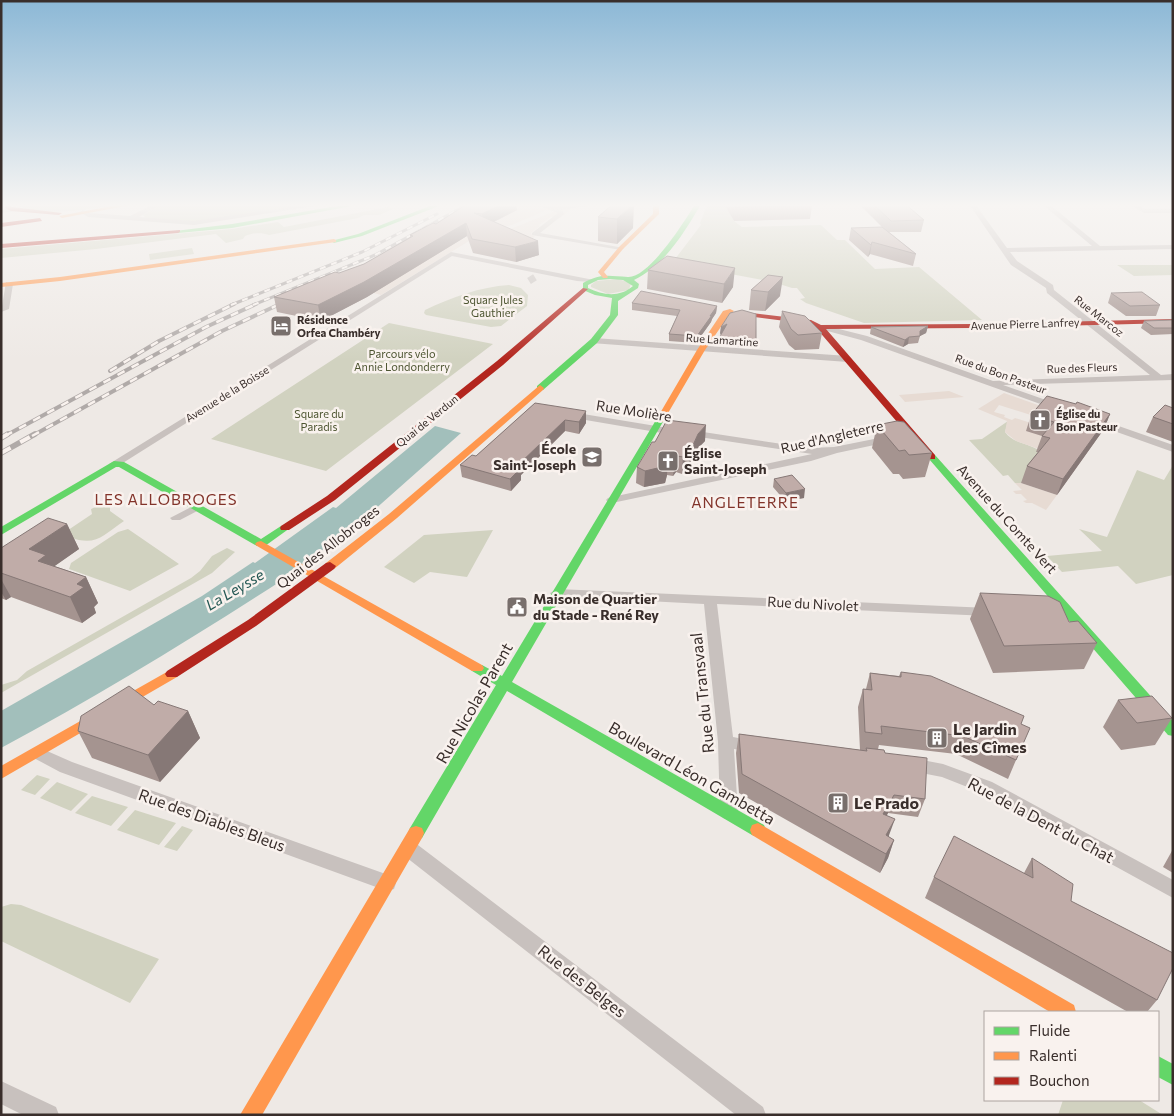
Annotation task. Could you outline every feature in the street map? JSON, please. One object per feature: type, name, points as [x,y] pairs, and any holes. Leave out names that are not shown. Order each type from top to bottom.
[{"type":"main road","points":[[5,285],[60,280],[229,256]]},
{"type":"main road","points":[[605,277],[602,272],[615,256]]},
{"type":"main road","points":[[629,280],[637,277],[661,256]]},
{"type":"main road","points":[[584,283],[605,277],[629,280],[636,284],[630,292]]},
{"type":"main road","points":[[584,283],[602,295],[630,292],[648,294]]},
{"type":"main road","name":"Quai de Verdun","points":[[261,544],[331,498],[507,357],[584,283]]},
{"type":"main road","name":"Quai des Allobroges","points":[[1,773],[204,655],[318,576],[393,516],[594,341],[614,315],[614,300],[630,292]]},
{"type":"main road","name":"Avenue Pierre Lanfrey","points":[[713,307],[747,314],[811,322],[820,327],[844,330],[1173,321]]},
{"type":"main road","name":"Rue Nicolas Parent","points":[[250,1115],[701,350],[726,313],[730,311]]},
{"type":"main road","name":"Avenue du Comte Vert","points":[[820,327],[1048,588],[1069,615],[1173,731]]},
{"type":"main road","points":[[114,464],[121,464],[136,472],[261,544]]},
{"type":"main road","name":"Avenue de la Boisse","points":[[1,532],[114,464]]},
{"type":"main road","name":"Boulevard Léon Gambetta","points":[[261,544],[729,813],[1065,1011]]},
{"type":"main road","points":[[1159,1067],[1173,1075]]},
{"type":"street","name":"Avenue de la Boisse","points":[[114,464],[448,256]]},
{"type":"street","name":"Avenue de la Boisse","points":[[462,256],[523,268],[539,274],[584,283]]},
{"type":"street","name":"Rue Marcoz","points":[[1009,256],[1014,263],[1050,287],[1050,291],[1158,377]]},
{"type":"street","points":[[1,310],[5,309],[7,304],[5,285]]},
{"type":"street","name":"Rue du Bon Pasteur","points":[[820,327],[864,338],[1173,448]]},
{"type":"street","name":"Rue Lamartine","points":[[594,341],[848,359]]},
{"type":"street","name":"Rue des Fleurs","points":[[993,384],[1000,382],[1173,377]]},
{"type":"street","points":[[519,406],[532,409]]},
{"type":"street","name":"Rue Molière","points":[[562,414],[809,451],[834,450]]},
{"type":"street","name":"Rue d'Angleterre","points":[[612,500],[811,458],[834,450],[912,434]]},
{"type":"street","points":[[172,516],[193,505]]},
{"type":"street","name":"Rue du Nivolet","points":[[557,592],[1002,612]]},
{"type":"street","name":"Rue du Transvaal","points":[[710,599],[726,742],[729,813]]},
{"type":"street","points":[[1050,614],[1069,615]]},
{"type":"street","points":[[726,742],[764,747]]},
{"type":"street","name":"Rue des Diables Bleus","points":[[38,752],[66,767],[387,883]]},
{"type":"street","name":"Rue de la Dent du Chat","points":[[900,763],[943,771],[986,787],[1173,890]]},
{"type":"street","name":"Rue des Belges","points":[[408,848],[755,1115]]},
{"type":"street","points":[[1,1092],[48,1115]]},
{"type":"green space","points":[[1,256],[21,256],[1,258]]},
{"type":"green space","points":[[149,256],[179,256],[150,260]]},
{"type":"green space","points":[[677,256],[862,256],[875,269],[919,267],[982,320],[864,323],[806,303],[800,299],[805,298],[797,288],[672,263]]},
{"type":"green space","points":[[1117,265],[1173,265],[1173,275],[1134,276]]},
{"type":"green space","points":[[618,279],[631,283],[629,290],[608,294],[591,287],[596,281]]},
{"type":"green space","name":"Square Jules Gauthier","points":[[509,285],[521,288],[528,295],[527,306],[501,326],[491,327],[426,315],[424,313],[425,310],[466,293]]},
{"type":"green space","name":"Square du Paradis","points":[[389,323],[493,344],[326,471],[211,439]]},
{"type":"green space","points":[[1008,421],[1005,432],[1009,436],[1018,442],[1040,450],[1044,454],[1021,483],[1015,483],[1008,475],[1003,476],[969,440],[982,439]]},
{"type":"green space","points":[[1173,465],[1173,575],[1136,584],[1118,566],[1062,572],[1047,556],[1102,551],[1079,529],[1107,537],[1137,470],[1164,480]]},
{"type":"green space","points":[[105,503],[117,504],[110,507],[110,511],[124,521],[98,538],[86,541],[69,537],[19,563],[92,514],[91,509]]},
{"type":"green space","points":[[128,529],[179,564],[130,591],[69,569],[71,563],[118,532]]},
{"type":"green space","points":[[493,530],[467,577],[430,572],[414,583],[384,567],[424,535]]},
{"type":"green space","points":[[227,548],[235,552],[212,573],[1,693],[1,685],[17,680],[27,671],[191,578],[200,571],[212,556]]},
{"type":"green space","points":[[37,775],[50,779],[35,795],[21,790]]},
{"type":"green space","points":[[57,782],[88,794],[71,811],[40,798]]},
{"type":"green space","points":[[92,796],[128,807],[111,826],[75,813]]},
{"type":"green space","points":[[135,810],[176,823],[159,845],[117,830]]},
{"type":"green space","points":[[182,826],[193,830],[177,851],[164,847]]},
{"type":"green space","points":[[11,904],[21,905],[159,959],[130,1003],[1,941],[1,907]]},
{"type":"green space","points":[[1063,1101],[1141,1101],[1163,1115],[1058,1115]]},
{"type":"shaded area","points":[[433,256],[444,256],[381,295],[370,292]]},
{"type":"shaded area","points":[[949,391],[964,397],[905,402],[899,395]]},
{"type":"shaded area","points":[[1004,393],[1072,417],[1037,417],[999,405],[994,412],[1005,415],[1004,417],[1012,420],[1015,418],[1047,428],[1039,449],[1016,441],[1005,432],[1007,421],[978,409]]},
{"type":"shaded area","points":[[1015,483],[1021,483],[1057,495],[1046,510],[1023,501],[1027,500],[1021,494],[1016,494],[1013,491],[1022,490]]},
{"type":"water","name":"La Leysse","points":[[435,426],[461,433],[355,527],[284,579],[214,623],[109,687],[1,748],[1,711],[202,596],[253,562],[255,563],[333,507],[336,508]]},
{"type":"building","points":[[378,256],[409,256],[364,282],[318,305],[274,297],[335,272],[339,273],[364,264]]},
{"type":"building","points":[[667,256],[735,268],[724,284],[648,270]]},
{"type":"building","points":[[768,275],[783,277],[768,292],[751,290]]},
{"type":"building","points":[[641,291],[717,306],[697,336],[669,334],[680,310],[632,303]]},
{"type":"building","points":[[1142,292],[1160,305],[1130,306],[1111,293]]},
{"type":"building","points":[[742,310],[756,314],[756,340],[719,338],[727,324],[721,327],[730,313]]},
{"type":"building","points":[[782,311],[805,316],[822,333],[798,335],[791,329]]},
{"type":"building","points":[[1173,320],[1173,328],[1154,328],[1144,321]]},
{"type":"building","points":[[928,326],[920,331],[920,336],[909,337],[905,340],[871,327]]},
{"type":"building","points":[[1047,396],[1076,404],[1077,402],[1110,414],[1063,479],[1027,466],[1050,438],[1042,436],[1054,422],[1031,415]]},
{"type":"building","points":[[535,403],[586,411],[579,422],[565,420],[516,467],[521,468],[510,479],[460,465],[472,455],[476,456]]},
{"type":"building","points":[[1165,405],[1173,408],[1173,424],[1153,417]]},
{"type":"building","points":[[667,420],[706,425],[698,434],[689,454],[683,457],[677,456],[675,459],[668,458],[666,466],[645,471],[637,467],[652,442],[655,442]]},
{"type":"building","points":[[897,421],[904,422],[932,453],[909,455],[905,450],[899,451],[877,425]]},
{"type":"building","points":[[792,475],[805,489],[786,493],[774,479]]},
{"type":"building","points":[[48,518],[67,524],[29,549],[46,555],[38,561],[86,577],[77,584],[84,587],[70,597],[1,573],[1,548]]},
{"type":"building","points":[[980,593],[1048,596],[1060,602],[1069,622],[1078,621],[1097,643],[1004,646]]},
{"type":"building","points":[[901,672],[931,676],[1024,716],[1021,724],[1030,728],[1016,760],[963,736],[881,726],[882,734],[865,732],[863,689],[872,690],[870,673],[901,677]]},
{"type":"building","points":[[129,686],[154,705],[158,701],[188,711],[148,755],[78,731],[81,716]]},
{"type":"building","points":[[1152,696],[1172,718],[1137,723],[1118,700]]},
{"type":"building","name":"Le Prado","points":[[739,734],[867,751],[866,748],[884,750],[885,753],[927,758],[925,799],[894,795],[883,814],[895,819],[886,835],[894,840],[886,854],[742,774]]},
{"type":"building","points":[[954,836],[1033,878],[1032,858],[1073,884],[1071,901],[1173,953],[1173,968],[1157,1000],[934,877]]},
{"type":"tunnel","points":[[529,281],[537,276]]},
{"type":"railway","points":[[231,305],[352,256]]},
{"type":"railway","points":[[253,305],[372,256]]},
{"type":"railway","points":[[277,305],[288,300]]},
{"type":"railway","points":[[110,371],[159,341],[234,304]]},
{"type":"railway","points":[[5,436],[206,327],[256,304]]},
{"type":"railway","points":[[32,436],[222,331],[280,304]]},
{"type":"railway","points":[[1,438],[8,434]]},
{"type":"railway","points":[[1,453],[35,434]]},
{"type":"traffic: fast","points":[[629,280],[640,275],[662,256]]},
{"type":"traffic: fast","points":[[610,277],[624,278],[636,284],[636,287],[618,296],[605,296],[585,289],[585,284],[597,278],[610,277]]},
{"type":"traffic: fast","points":[[540,388],[594,341],[614,315],[614,300],[627,294]]},
{"type":"traffic: fast","points":[[416,833],[660,420]]},
{"type":"traffic: fast","points":[[932,457],[1173,731]]},
{"type":"traffic: fast","points":[[1,532],[114,464],[121,464],[261,544],[285,528]]},
{"type":"traffic: fast","points":[[477,668],[758,830]]},
{"type":"traffic: fast","points":[[1159,1067],[1173,1075]]},
{"type":"traffic: slow","points":[[1,285],[60,279],[225,256]]},
{"type":"traffic: slow","points":[[605,277],[601,272],[614,256]]},
{"type":"traffic: slow","points":[[660,420],[701,350],[726,313],[730,311]]},
{"type":"traffic: slow","points":[[330,566],[393,516],[540,388]]},
{"type":"traffic: slow","points":[[261,544],[477,668]]},
{"type":"traffic: slow","points":[[1,773],[172,674]]},
{"type":"traffic: slow","points":[[758,830],[1065,1011]]},
{"type":"traffic: slow","points":[[250,1115],[416,833]]},
{"type":"traffic: jam","points":[[285,528],[331,498],[500,363],[585,289]]},
{"type":"traffic: jam","points":[[747,314],[811,322],[820,327],[932,457]]},
{"type":"traffic: jam","points":[[820,327],[972,326],[1173,321]]},
{"type":"traffic: jam","points":[[172,674],[252,623],[330,566]]},
{"type":"place","name":"Résidence Orfea Chambéry","points":[[281,326]]},
{"type":"place","name":"Église du Bon Pasteur","points":[[1040,420]]},
{"type":"place","name":"École Saint-Joseph","points":[[592,457]]},
{"type":"place","name":"Église Saint-Joseph","points":[[668,461]]},
{"type":"place","name":"Maison de Quartier du Stade - René Rey","points":[[517,607]]},
{"type":"place","name":"Le Jardin des Cîmes","points":[[937,738]]},
{"type":"place","name":"Le Prado","points":[[838,803]]},
{"type":"district","name":"LES ALLOBROGES","points":[[166,500]]},
{"type":"district","name":"ANGLETERRE","points":[[745,503]]},
{"type":"park label","name":"Parcours vélo Annie Londonderry","points":[[402,360]]}]
